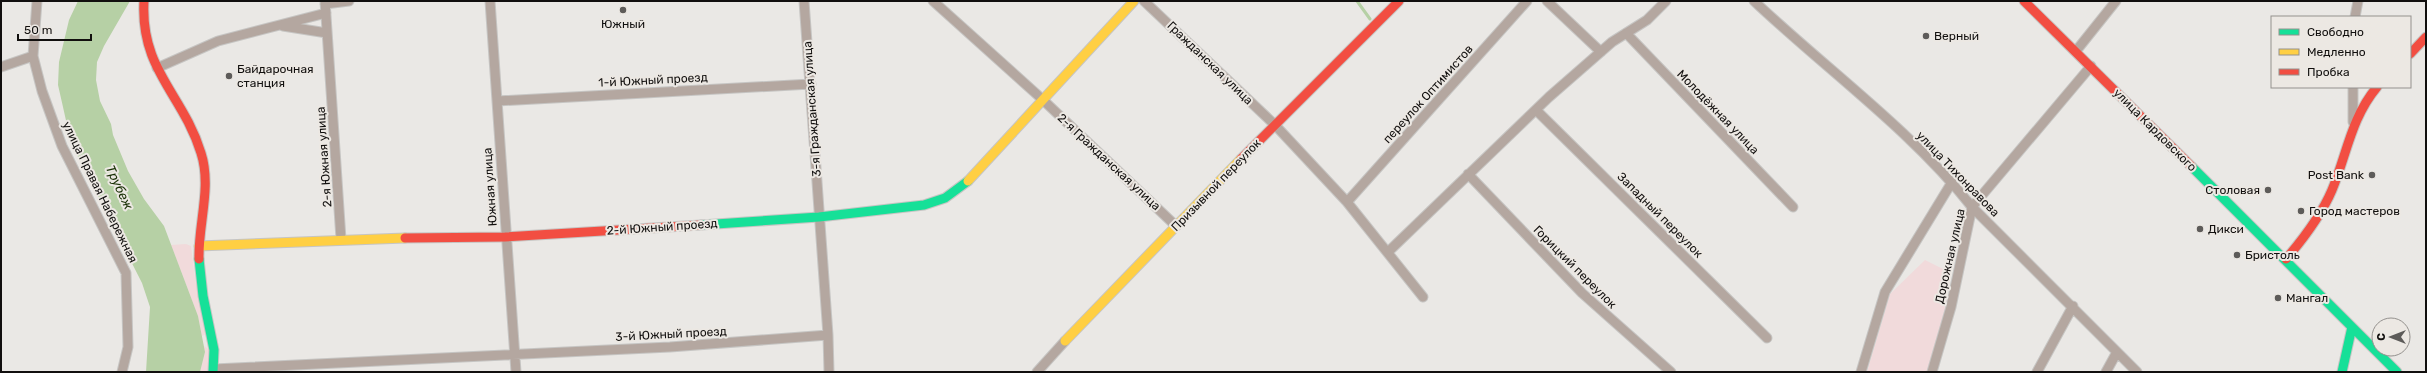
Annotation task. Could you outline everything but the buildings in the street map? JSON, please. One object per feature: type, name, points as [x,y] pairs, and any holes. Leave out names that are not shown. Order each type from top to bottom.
[{"type":"street","name":"улица Правая Набережная","points":[[37,1],[33,56],[42,91],[62,146],[126,273],[128,347],[122,372]]},
{"type":"street","points":[[144,1],[143,27],[157,68],[202,154],[205,178],[199,246],[206,310],[212,341],[214,371]]},
{"type":"street","points":[[325,2],[349,1]]},
{"type":"street","name":"Южная улица","points":[[490,1],[505,237],[516,372]]},
{"type":"street","name":"3-я Гражданская улица","points":[[804,1],[828,335],[829,372]]},
{"type":"street","name":"2-я Гражданская улица","points":[[933,1],[1042,99],[1176,226]]},
{"type":"street","points":[[819,217],[924,205],[945,198],[965,184],[1134,1]]},
{"type":"street","name":"Гражданская улица","points":[[1144,1],[1275,125],[1347,202],[1423,297]]},
{"type":"street","name":"Призывной переулок","points":[[1037,372],[1176,226],[1399,1]]},
{"type":"street","name":"переулок Оптимистов","points":[[1347,202],[1527,1]]},
{"type":"street","points":[[1548,1],[1601,52]]},
{"type":"street","points":[[1388,252],[1536,110],[1601,52],[1626,33],[1647,20],[1666,1]]},
{"type":"street","name":"улица Тихонравова","points":[[1754,1],[1795,40],[1905,136],[1952,182],[1972,208],[2073,306],[2137,372]]},
{"type":"street","points":[[2076,51],[2116,1]]},
{"type":"street","points":[[2355,16],[2358,1]]},
{"type":"street","name":"2-я Южная улица","points":[[325,2],[341,239]]},
{"type":"street","name":"улица Кардовского","points":[[2027,2],[2286,259],[2397,372]]},
{"type":"street","points":[[157,68],[218,41],[326,13]]},
{"type":"street","points":[[280,25],[327,33]]},
{"type":"street","name":"Молодёжная улица","points":[[1626,33],[1793,207]]},
{"type":"street","points":[[2411,53],[2426,37]]},
{"type":"street","points":[[1,67],[33,56]]},
{"type":"street","name":"Дорожная улица","points":[[1932,372],[1950,307],[1972,208],[2091,66]]},
{"type":"street","name":"1-й Южный проезд","points":[[497,101],[811,84]]},
{"type":"street","points":[[2353,88],[2353,122]]},
{"type":"street","points":[[2286,259],[2311,229],[2321,212],[2332,188],[2353,122],[2376,88]]},
{"type":"street","name":"Западный переулок","points":[[1536,110],[1768,338]]},
{"type":"street","name":"Горицкий переулок","points":[[1468,174],[1582,293],[1671,372]]},
{"type":"street","points":[[1861,372],[1885,292],[1952,182]]},
{"type":"street","name":"2-й Южный проезд","points":[[199,246],[341,239],[505,237],[819,217]]},
{"type":"street","points":[[2038,372],[2073,306]]},
{"type":"street","points":[[2342,372],[2352,327]]},
{"type":"street","name":"3-й Южный проезд","points":[[214,371],[515,353],[670,347],[828,335]]},
{"type":"street","points":[[2106,372],[2117,352]]},
{"type":"shaded area","points":[[186,244],[191,246],[195,279],[206,334],[202,336],[198,316],[171,245]]},
{"type":"shaded area","points":[[1925,260],[1949,272],[1946,307],[1927,372],[1867,372],[1890,294]]},
{"type":"shaded area","points":[[204,346],[210,350],[208,372],[200,372],[205,352]]},
{"type":"water","name":"Трубеж","points":[[78,1],[130,1],[104,46],[97,62],[96,80],[100,101],[111,124],[113,135],[128,171],[144,199],[164,226],[198,316],[205,352],[200,372],[146,372],[150,307],[142,283],[71,143],[58,85],[59,62],[69,20]]},
{"type":"waterway","points":[[1357,1],[1370,19]]},
{"type":"traffic: fast","points":[[2192,167],[2397,372]]},
{"type":"traffic: fast","points":[[701,225],[819,217],[924,205],[945,198],[968,181]]},
{"type":"traffic: fast","points":[[199,259],[203,296],[214,350],[213,372]]},
{"type":"traffic: fast","points":[[2342,372],[2352,327]]},
{"type":"traffic: slow","points":[[968,181],[1134,1]]},
{"type":"traffic: slow","points":[[1065,341],[1241,159]]},
{"type":"traffic: slow","points":[[199,246],[405,238]]},
{"type":"traffic: jam","points":[[144,1],[145,25],[149,46],[164,81],[193,132],[204,166],[205,192],[199,259]]},
{"type":"traffic: jam","points":[[1241,159],[1399,1]]},
{"type":"traffic: jam","points":[[2024,1],[2192,167]]},
{"type":"traffic: jam","points":[[2411,53],[2426,37]]},
{"type":"traffic: jam","points":[[2286,259],[2312,226],[2328,200],[2355,124],[2368,99],[2376,88]]},
{"type":"traffic: jam","points":[[405,238],[505,237],[701,225]]},
{"type":"place","name":"Южный","points":[[623,10]]},
{"type":"place","name":"Верный","points":[[1926,36]]},
{"type":"place","name":"Байдарочная станция","points":[[229,76]]},
{"type":"place","name":"Post Bank","points":[[2372,175]]},
{"type":"place","name":"Столовая","points":[[2268,190]]},
{"type":"place","name":"Город мастеров","points":[[2301,211]]},
{"type":"place","name":"Дикси","points":[[2200,229]]},
{"type":"place","name":"Бристоль","points":[[2237,255]]},
{"type":"place","name":"Мангал","points":[[2278,298]]}]
